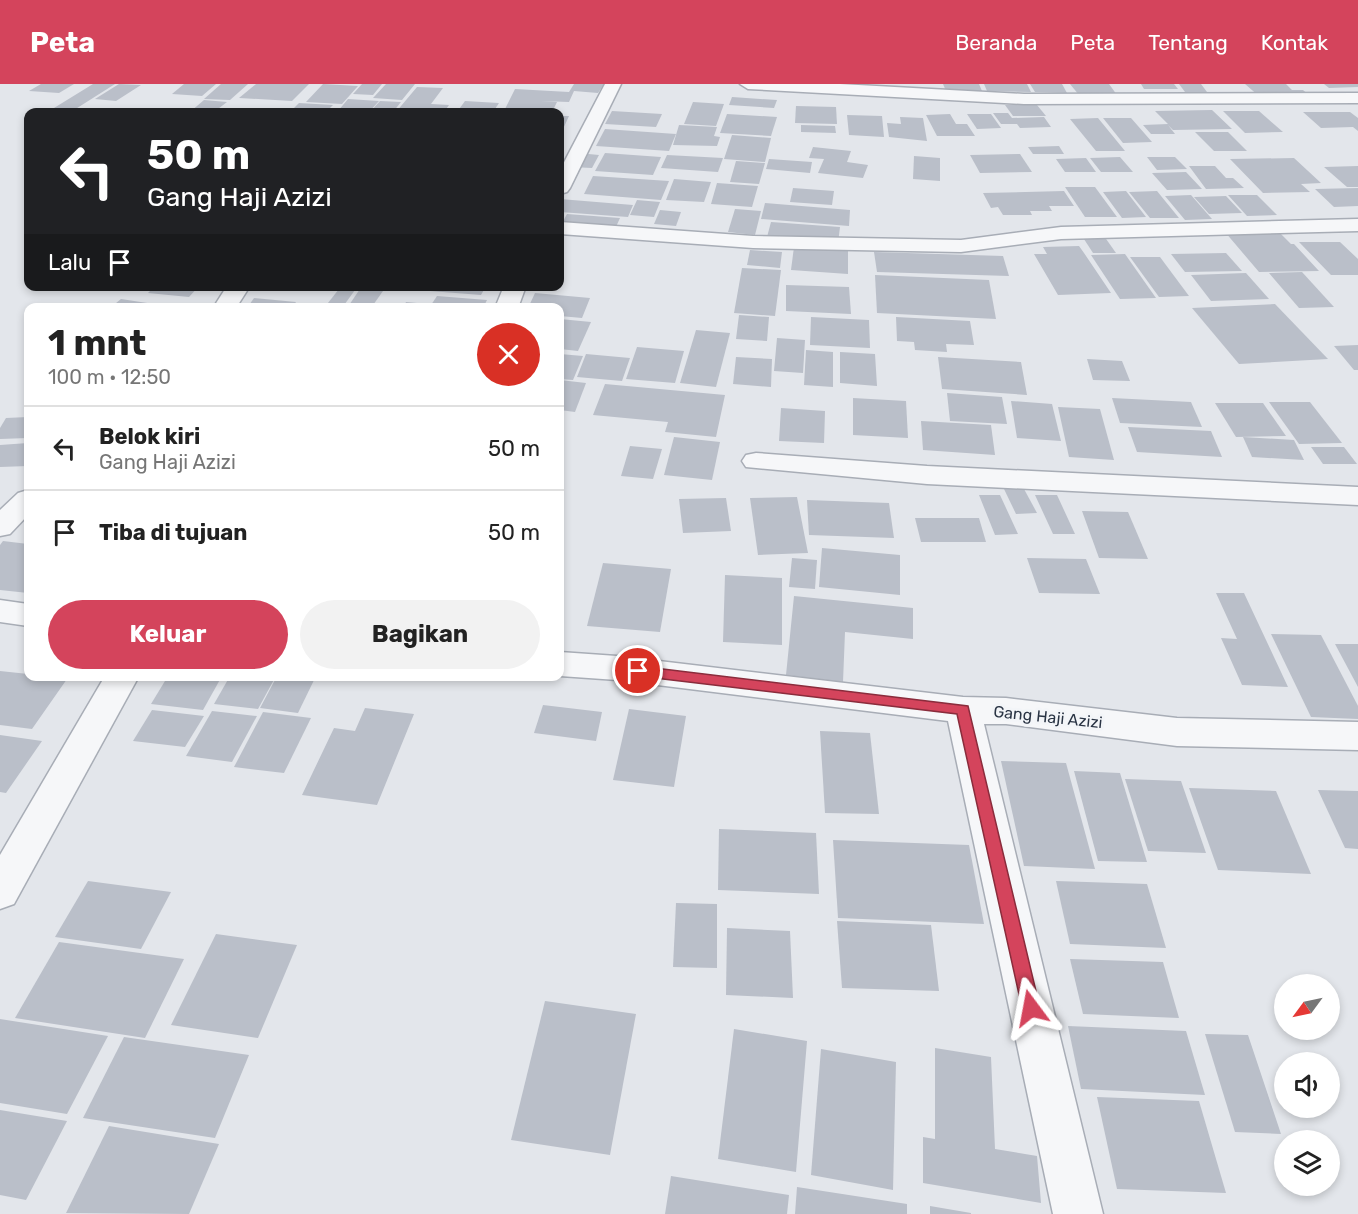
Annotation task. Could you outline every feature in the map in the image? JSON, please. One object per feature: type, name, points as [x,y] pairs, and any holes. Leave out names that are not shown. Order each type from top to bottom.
[{"type":"street","points":[[564,180],[613,84]]},
{"type":"street","points":[[748,84],[935,89],[1060,99],[1358,98]]},
{"type":"street","points":[[564,228],[753,242],[961,246],[1060,233],[1358,225]]},
{"type":"street","points":[[756,461],[927,475],[1358,496]]},
{"type":"street","points":[[0,527],[24,504]]},
{"type":"street","points":[[0,611],[24,614]]},
{"type":"street","name":"Gang Haji Azizi","points":[[564,664],[617,668],[963,710],[1006,711],[1177,732],[1358,736]]},
{"type":"street","points":[[0,892],[119,681]]},
{"type":"street","points":[[963,710],[1078,1214]]},
{"type":"building","points":[[41,84],[74,84],[59,93],[29,91]]},
{"type":"building","points":[[93,84],[115,84],[77,108],[54,108]]},
{"type":"building","points":[[119,84],[141,85],[116,101],[95,99]]},
{"type":"building","points":[[184,84],[216,84],[202,96],[172,94]]},
{"type":"building","points":[[221,84],[248,84],[230,100],[204,99]]},
{"type":"building","points":[[256,84],[309,84],[292,101],[239,98]]},
{"type":"building","points":[[323,84],[358,86],[342,104],[306,102]]},
{"type":"building","points":[[362,84],[382,84],[373,95],[353,94]]},
{"type":"building","points":[[386,84],[415,84],[402,100],[373,98]]},
{"type":"building","points":[[574,84],[604,84],[598,93],[574,91],[569,102],[541,101],[557,102],[554,108],[506,108],[515,89],[569,92]]},
{"type":"building","points":[[943,84],[979,84],[982,91],[946,91]]},
{"type":"building","points":[[984,84],[1027,84],[1031,92],[987,91]]},
{"type":"building","points":[[1030,84],[1062,84],[1067,93],[1035,92]]},
{"type":"building","points":[[1070,84],[1109,84],[1117,95],[1079,95]]},
{"type":"building","points":[[1141,84],[1174,84],[1178,89],[1144,89]]},
{"type":"building","points":[[1179,84],[1201,84],[1207,92],[1185,92]]},
{"type":"building","points":[[1245,84],[1286,84],[1292,90],[1303,90],[1311,97],[1260,97]]},
{"type":"building","points":[[1324,84],[1358,84],[1358,87],[1329,88]]},
{"type":"building","points":[[417,87],[443,88],[431,104],[449,105],[447,108],[399,108]]},
{"type":"building","points":[[732,97],[777,100],[774,108],[729,105]]},
{"type":"building","points":[[348,99],[379,101],[373,108],[340,108]]},
{"type":"building","points":[[204,100],[227,102],[219,108],[195,108]]},
{"type":"building","points":[[380,101],[401,102],[396,108],[374,108]]},
{"type":"building","points":[[465,101],[499,103],[496,108],[460,108]]},
{"type":"building","points":[[693,102],[724,104],[716,126],[684,124]]},
{"type":"building","points":[[299,103],[333,105],[330,108],[294,108]]},
{"type":"building","points":[[1005,105],[1037,105],[1046,116],[1013,116]]},
{"type":"building","points":[[796,106],[836,107],[837,124],[795,123]]},
{"type":"building","points":[[1212,110],[1232,129],[1173,130],[1168,125],[1175,134],[1151,134],[1143,125],[1168,124],[1155,111]]},
{"type":"building","points":[[612,111],[662,114],[656,127],[605,124]]},
{"type":"building","points":[[1223,111],[1259,111],[1283,132],[1245,133]]},
{"type":"building","points":[[1303,112],[1350,112],[1358,118],[1358,131],[1353,127],[1321,128]]},
{"type":"building","points":[[993,113],[1008,113],[1012,118],[1044,117],[1051,127],[1020,128],[1017,124],[1001,124]]},
{"type":"building","points":[[727,114],[777,117],[771,136],[720,133]]},
{"type":"building","points":[[950,114],[956,124],[967,124],[975,136],[937,136],[926,115]]},
{"type":"building","points":[[967,114],[991,114],[1001,128],[977,129]]},
{"type":"building","points":[[847,115],[882,116],[884,137],[849,135]]},
{"type":"building","points":[[564,116],[569,116],[564,127]]},
{"type":"building","points":[[900,117],[923,118],[927,141],[889,137],[887,123],[901,124]]},
{"type":"building","points":[[1098,118],[1125,151],[1096,151],[1070,119]]},
{"type":"building","points":[[1103,118],[1131,118],[1152,142],[1123,143]]},
{"type":"building","points":[[679,125],[717,127],[714,136],[720,137],[717,146],[673,145]]},
{"type":"building","points":[[801,125],[835,126],[836,133],[801,132]]},
{"type":"building","points":[[605,129],[676,134],[669,151],[596,146]]},
{"type":"building","points":[[1195,132],[1228,132],[1247,151],[1214,151]]},
{"type":"building","points":[[732,135],[771,138],[765,162],[724,159]]},
{"type":"building","points":[[1059,146],[1064,154],[1033,154],[1028,147]]},
{"type":"building","points":[[813,147],[851,151],[847,162],[868,165],[863,178],[818,173],[824,159],[809,158]]},
{"type":"building","points":[[578,153],[599,155],[592,168],[571,167]]},
{"type":"building","points":[[605,153],[661,157],[653,175],[595,171]]},
{"type":"building","points":[[1020,154],[1032,172],[980,173],[970,155]]},
{"type":"building","points":[[667,155],[723,158],[718,172],[661,168]]},
{"type":"building","points":[[914,156],[940,158],[940,181],[913,179]]},
{"type":"building","points":[[1120,157],[1133,172],[1101,172],[1090,158]]},
{"type":"building","points":[[1147,157],[1175,157],[1187,169],[1157,170]]},
{"type":"building","points":[[1086,158],[1096,172],[1065,172],[1056,159]]},
{"type":"building","points":[[1294,158],[1321,183],[1301,184],[1310,192],[1263,193],[1230,159]]},
{"type":"building","points":[[769,159],[812,162],[810,173],[766,169]]},
{"type":"building","points":[[736,161],[765,163],[759,184],[730,182]]},
{"type":"building","points":[[1189,166],[1215,166],[1226,178],[1233,178],[1244,188],[1206,189]]},
{"type":"building","points":[[1358,166],[1358,187],[1347,187],[1324,167]]},
{"type":"building","points":[[1186,172],[1202,189],[1167,190],[1152,173]]},
{"type":"building","points":[[593,176],[669,181],[661,200],[584,194]]},
{"type":"building","points":[[674,179],[711,182],[704,202],[666,200]]},
{"type":"building","points":[[717,183],[758,186],[752,207],[711,204]]},
{"type":"building","points":[[1065,187],[1095,187],[1117,217],[1085,217]]},
{"type":"building","points":[[793,188],[834,191],[832,205],[790,202]]},
{"type":"building","points":[[1358,188],[1358,206],[1334,207],[1315,189]]},
{"type":"building","points":[[1064,191],[1074,206],[1049,206],[1052,211],[1030,211],[1032,215],[1003,215],[998,207],[991,208],[983,193]]},
{"type":"building","points":[[1126,191],[1146,217],[1122,218],[1103,192]]},
{"type":"building","points":[[1157,191],[1179,218],[1150,218],[1129,192]]},
{"type":"building","points":[[1191,195],[1212,219],[1185,220],[1165,196]]},
{"type":"building","points":[[1228,195],[1257,195],[1277,215],[1247,216]]},
{"type":"building","points":[[1226,196],[1242,213],[1209,214],[1194,197]]},
{"type":"building","points":[[564,199],[633,205],[628,217],[564,212]]},
{"type":"building","points":[[637,200],[660,202],[654,217],[630,215]]},
{"type":"building","points":[[765,203],[850,210],[849,226],[761,219]]},
{"type":"building","points":[[735,209],[761,211],[755,235],[728,232]]},
{"type":"building","points":[[660,210],[681,212],[676,226],[654,224]]},
{"type":"building","points":[[567,214],[620,218],[615,229],[564,225]]},
{"type":"building","points":[[771,222],[840,227],[838,243],[767,237]]},
{"type":"building","points":[[1278,231],[1291,244],[1294,244],[1319,271],[1259,272],[1225,232]]},
{"type":"building","points":[[1082,236],[1104,236],[1116,253],[1093,253]]},
{"type":"building","points":[[1299,242],[1340,242],[1358,259],[1358,275],[1331,275]]},
{"type":"building","points":[[1079,246],[1111,293],[1058,295],[1034,254],[1047,254],[1043,247]]},
{"type":"building","points":[[794,247],[848,250],[848,274],[791,270]]},
{"type":"building","points":[[750,250],[782,252],[780,268],[747,265]]},
{"type":"building","points":[[874,252],[1003,256],[1009,276],[877,272]]},
{"type":"building","points":[[1226,253],[1242,271],[1185,272],[1171,254]]},
{"type":"building","points":[[1125,254],[1156,298],[1120,299],[1091,255]]},
{"type":"building","points":[[1130,257],[1160,257],[1189,296],[1159,297]]},
{"type":"building","points":[[742,268],[781,270],[775,316],[734,313]]},
{"type":"building","points":[[1302,272],[1334,307],[1299,308],[1269,273]]},
{"type":"building","points":[[1246,273],[1269,299],[1211,301],[1191,275]]},
{"type":"building","points":[[875,275],[989,280],[996,319],[877,313]]},
{"type":"building","points":[[786,285],[849,287],[851,314],[786,311]]},
{"type":"building","points":[[150,291],[194,291],[189,297],[148,293]]},
{"type":"building","points":[[337,291],[354,291],[346,303],[328,303]]},
{"type":"building","points":[[359,291],[383,291],[375,303],[350,303]]},
{"type":"building","points":[[430,291],[483,291],[481,295]]},
{"type":"building","points":[[535,293],[590,298],[582,318],[564,316],[564,303],[530,303]]},
{"type":"building","points":[[437,296],[487,300],[486,303],[432,303]]},
{"type":"building","points":[[254,298],[296,302],[295,303],[250,303]]},
{"type":"building","points":[[121,299],[147,303],[116,303]]},
{"type":"building","points":[[1275,304],[1328,359],[1239,364],[1192,308]]},
{"type":"building","points":[[739,315],[769,317],[767,341],[736,339]]},
{"type":"building","points":[[811,317],[869,320],[870,348],[810,345]]},
{"type":"building","points":[[896,317],[970,321],[974,345],[946,344],[947,352],[915,350],[914,342],[897,341]]},
{"type":"building","points":[[564,319],[591,322],[578,351],[564,349]]},
{"type":"building","points":[[696,330],[730,333],[716,387],[680,383]]},
{"type":"building","points":[[777,338],[805,340],[803,373],[774,371]]},
{"type":"building","points":[[1358,345],[1358,370],[1354,370],[1334,346]]},
{"type":"building","points":[[637,347],[684,351],[675,383],[626,379]]},
{"type":"building","points":[[806,350],[833,352],[833,387],[804,385]]},
{"type":"building","points":[[840,352],[875,354],[877,386],[840,383]]},
{"type":"building","points":[[564,354],[583,356],[573,380],[564,379]]},
{"type":"building","points":[[586,354],[630,358],[622,381],[577,377]]},
{"type":"building","points":[[736,357],[772,359],[771,387],[733,384]]},
{"type":"building","points":[[938,357],[1021,362],[1027,395],[942,389]]},
{"type":"building","points":[[1087,359],[1122,361],[1130,381],[1093,380]]},
{"type":"building","points":[[564,380],[586,383],[575,412],[564,411]]},
{"type":"building","points":[[605,384],[725,395],[716,437],[665,432],[668,422],[593,415]]},
{"type":"building","points":[[947,393],[1002,397],[1007,424],[950,421]]},
{"type":"building","points":[[853,398],[906,401],[908,438],[853,435]]},
{"type":"building","points":[[1112,398],[1191,402],[1202,427],[1120,423]]},
{"type":"building","points":[[1011,401],[1052,404],[1061,441],[1017,438]]},
{"type":"building","points":[[1269,402],[1310,402],[1342,443],[1299,444]]},
{"type":"building","points":[[1215,403],[1263,403],[1286,436],[1236,437]]},
{"type":"building","points":[[1058,407],[1100,409],[1114,460],[1069,457]]},
{"type":"building","points":[[781,408],[825,411],[824,443],[779,441]]},
{"type":"building","points":[[24,417],[24,438],[0,439],[0,428],[6,418]]},
{"type":"building","points":[[921,421],[991,425],[995,455],[923,450]]},
{"type":"building","points":[[1128,427],[1211,431],[1222,457],[1137,452]]},
{"type":"building","points":[[674,437],[720,442],[712,480],[664,475]]},
{"type":"building","points":[[1243,437],[1294,440],[1304,460],[1252,457]]},
{"type":"building","points":[[24,443],[24,466],[0,467],[0,445]]},
{"type":"building","points":[[630,446],[662,449],[653,479],[621,476]]},
{"type":"building","points":[[1311,447],[1344,447],[1357,464],[1323,464]]},
{"type":"building","points":[[1004,489],[1024,489],[1037,513],[1016,514]]},
{"type":"building","points":[[979,495],[1000,495],[1018,534],[995,535]]},
{"type":"building","points":[[1035,495],[1057,495],[1075,534],[1053,534]]},
{"type":"building","points":[[797,497],[808,553],[758,555],[750,498]]},
{"type":"building","points":[[726,498],[731,531],[683,533],[679,499]]},
{"type":"building","points":[[807,500],[889,503],[894,538],[809,535]]},
{"type":"building","points":[[1082,511],[1128,512],[1148,559],[1099,558]]},
{"type":"building","points":[[915,518],[979,518],[986,542],[921,542]]},
{"type":"building","points":[[3,541],[24,544],[24,593],[0,590],[0,545]]},
{"type":"building","points":[[822,548],[900,555],[900,595],[819,587]]},
{"type":"building","points":[[792,558],[817,560],[815,589],[789,587]]},
{"type":"building","points":[[1027,558],[1086,559],[1100,594],[1039,593]]},
{"type":"building","points":[[603,563],[671,569],[660,632],[587,626]]},
{"type":"building","points":[[725,575],[782,578],[782,645],[723,642]]},
{"type":"building","points":[[1216,593],[1244,593],[1288,687],[1242,685],[1221,638],[1237,639]]},
{"type":"building","points":[[794,596],[913,608],[913,639],[845,632],[843,682],[786,675]]},
{"type":"building","points":[[1271,634],[1321,635],[1358,706],[1358,719],[1311,717]]},
{"type":"building","points":[[1335,644],[1358,644],[1358,687]]},
{"type":"building","points":[[0,671],[24,674],[24,681],[66,681],[32,729],[0,725]]},
{"type":"building","points":[[165,681],[219,681],[203,710],[151,704]]},
{"type":"building","points":[[227,681],[273,681],[258,709],[214,704]]},
{"type":"building","points":[[274,681],[314,681],[298,713],[260,708]]},
{"type":"building","points":[[543,705],[602,712],[596,741],[534,733]]},
{"type":"building","points":[[365,708],[414,714],[377,805],[302,795],[334,728],[355,731]]},
{"type":"building","points":[[629,709],[686,716],[674,787],[613,780]]},
{"type":"building","points":[[152,710],[204,716],[185,747],[133,741]]},
{"type":"building","points":[[212,711],[257,716],[232,762],[186,756]]},
{"type":"building","points":[[263,712],[311,718],[284,773],[234,767]]},
{"type":"building","points":[[820,731],[870,733],[879,814],[825,813]]},
{"type":"building","points":[[0,735],[42,741],[6,793],[0,792]]},
{"type":"building","points":[[1001,761],[1066,763],[1095,869],[1024,866]]},
{"type":"building","points":[[1074,771],[1120,773],[1147,862],[1098,861]]},
{"type":"building","points":[[1125,779],[1181,781],[1206,853],[1148,851]]},
{"type":"building","points":[[1189,788],[1276,791],[1311,874],[1218,870]]},
{"type":"building","points":[[1318,790],[1358,791],[1358,849],[1345,848]]},
{"type":"building","points":[[719,829],[816,833],[819,894],[718,890]]},
{"type":"building","points":[[833,840],[969,845],[984,924],[838,918]]},
{"type":"building","points":[[88,881],[171,892],[141,949],[55,937]]},
{"type":"building","points":[[1056,881],[1147,884],[1166,948],[1070,944]]},
{"type":"building","points":[[676,903],[717,904],[717,968],[673,967]]},
{"type":"building","points":[[837,921],[931,925],[939,991],[842,988]]},
{"type":"building","points":[[727,928],[790,931],[793,998],[726,995]]},
{"type":"building","points":[[216,934],[297,945],[258,1038],[171,1025]]},
{"type":"building","points":[[59,942],[184,959],[145,1038],[15,1018]]},
{"type":"building","points":[[1070,959],[1163,962],[1179,1018],[1083,1014]]},
{"type":"building","points":[[545,1001],[636,1014],[610,1155],[511,1140]]},
{"type":"building","points":[[0,1019],[108,1036],[67,1114],[0,1103]]},
{"type":"building","points":[[1068,1026],[1186,1031],[1205,1095],[1081,1089]]},
{"type":"building","points":[[734,1029],[807,1041],[796,1172],[718,1159]]},
{"type":"building","points":[[1205,1034],[1248,1035],[1280,1130],[1274,1130],[1274,1134],[1235,1132]]},
{"type":"building","points":[[124,1037],[249,1055],[215,1138],[83,1118]]},
{"type":"building","points":[[935,1048],[991,1057],[995,1149],[1037,1156],[1041,1203],[923,1183],[923,1137],[935,1139]]},
{"type":"building","points":[[821,1049],[896,1062],[893,1190],[811,1175]]},
{"type":"building","points":[[1097,1097],[1199,1101],[1226,1193],[1117,1189]]},
{"type":"building","points":[[0,1110],[67,1121],[26,1200],[0,1195]]},
{"type":"building","points":[[109,1126],[219,1144],[189,1214],[66,1213]]},
{"type":"building","points":[[671,1176],[789,1195],[787,1214],[665,1214]]},
{"type":"building","points":[[797,1187],[907,1204],[907,1214],[795,1214]]},
{"type":"building","points":[[930,1206],[971,1213],[971,1214],[930,1214]]},
{"type":"route","points":[[638,671],[963,710],[1031,1008]]}]
